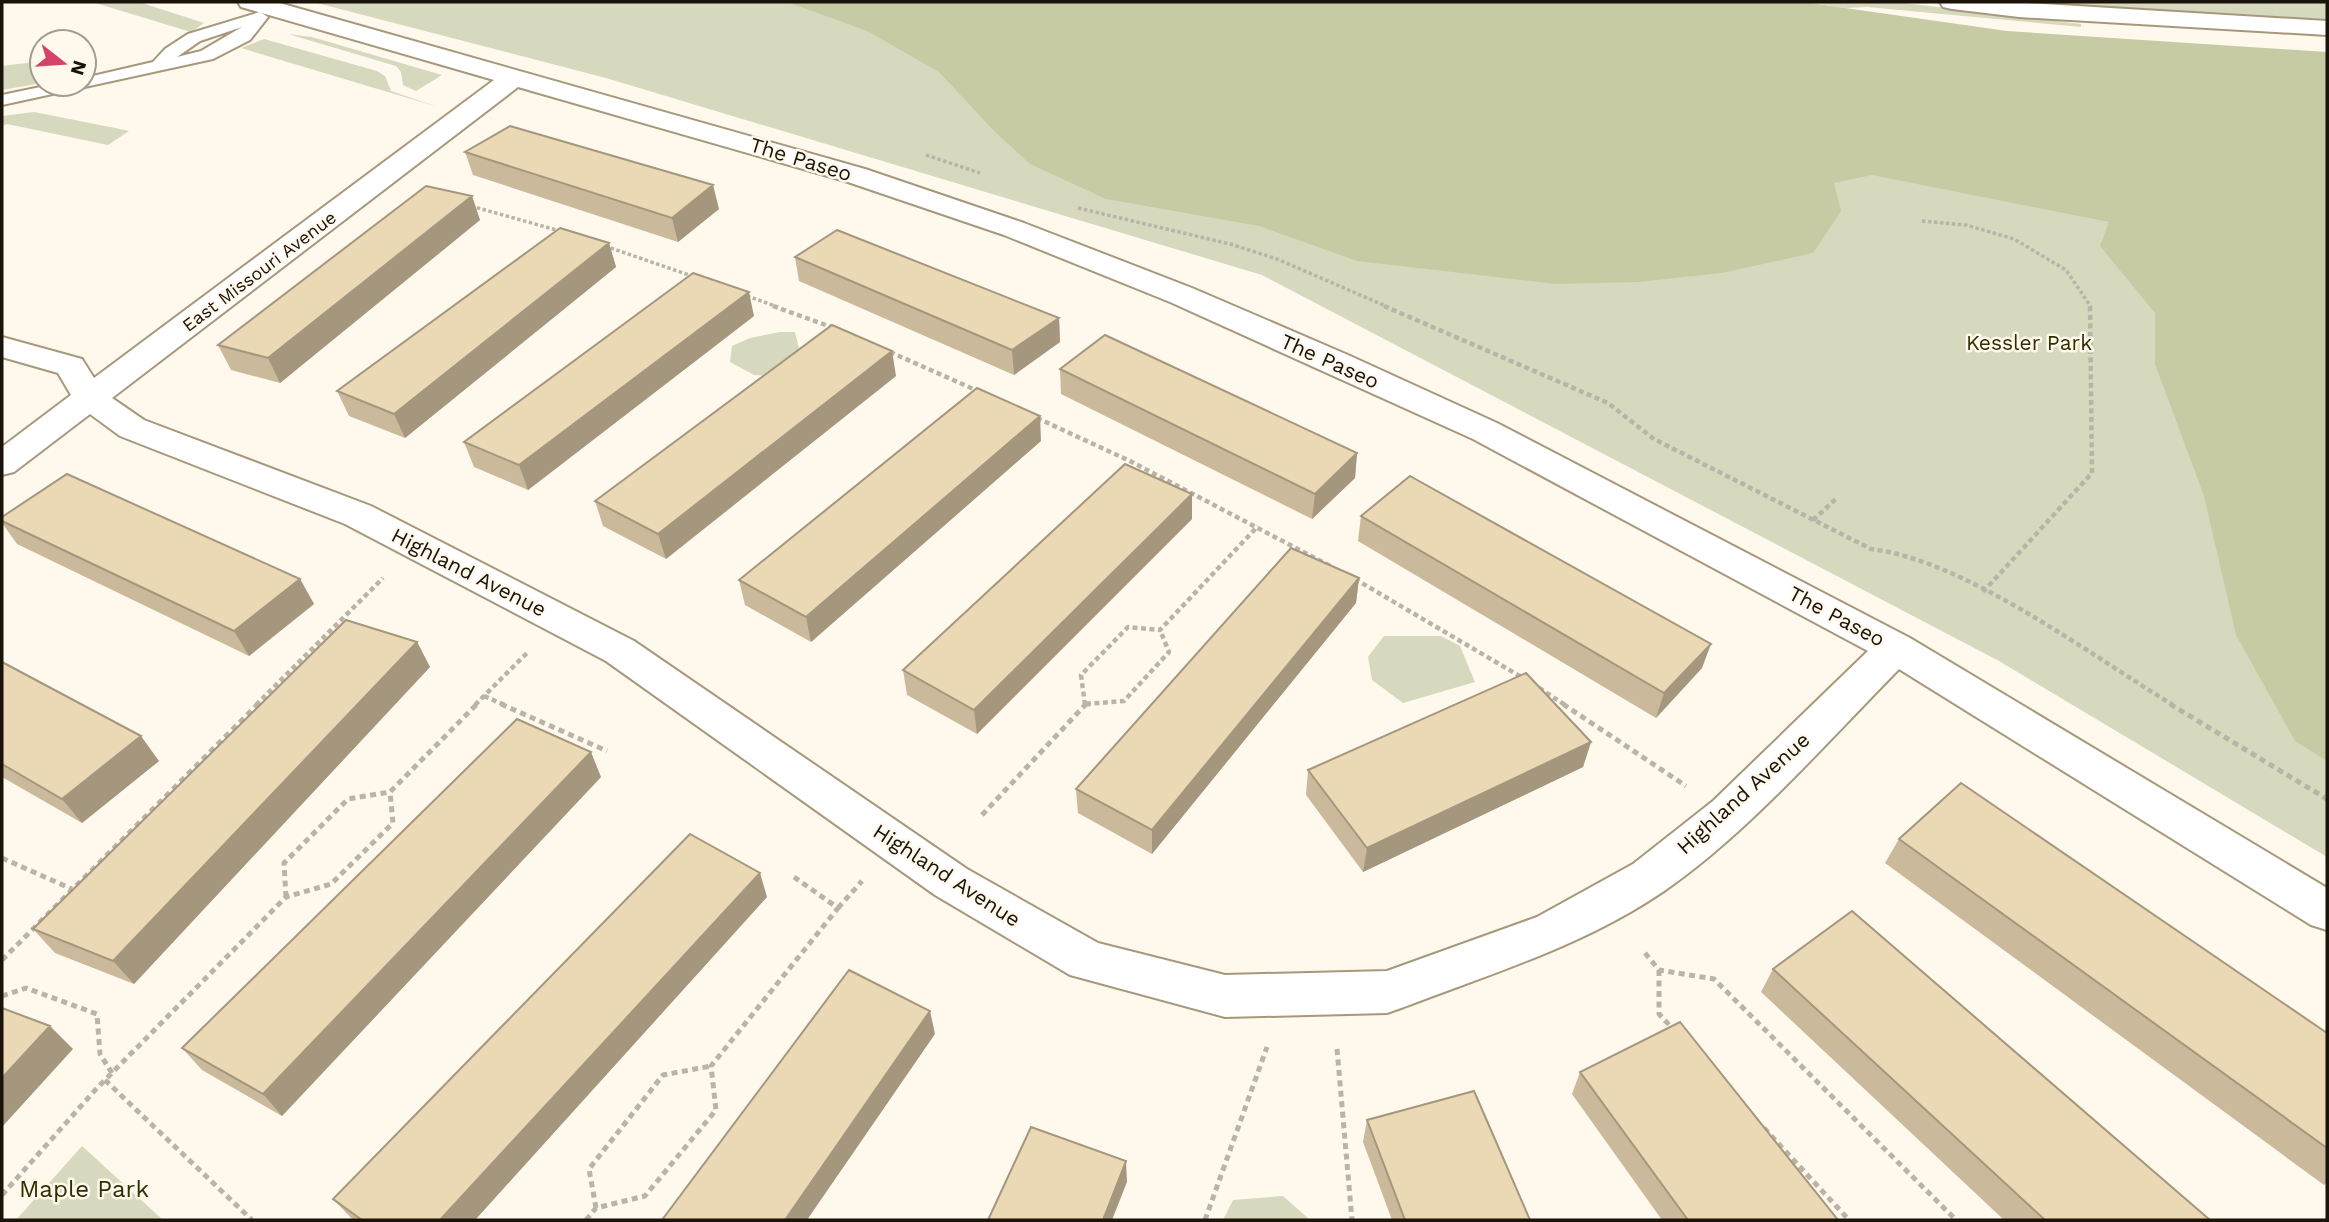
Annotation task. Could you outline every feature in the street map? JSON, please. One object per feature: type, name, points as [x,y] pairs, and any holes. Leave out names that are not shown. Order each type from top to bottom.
[{"type":"main road","points":[[1952,2],[2019,10],[2327,28]]},
{"type":"main road","name":"The Paseo","points":[[261,10],[516,77],[855,175],[1014,229],[1181,295],[1485,431],[1896,648],[2327,911]]},
{"type":"main road","name":"East Missouri Avenue","points":[[2,464],[516,77]]},
{"type":"main road","name":"Highland Avenue","points":[[2,347],[70,366],[90,398],[132,428],[358,515],[620,651],[951,882],[1087,961],[1225,996],[1387,992],[1553,931],[1649,877],[1728,813],[1896,648]]},
{"type":"lane","points":[[98,80],[207,55],[244,36],[261,10]]},
{"type":"lane","points":[[2,100],[28,95]]},
{"type":"path","points":[[470,206],[571,235]]},
{"type":"path","points":[[1922,221],[1966,225],[2014,239],[2066,270],[2092,308],[2092,473],[1983,592]]},
{"type":"path","points":[[597,244],[701,279]]},
{"type":"path","points":[[740,293],[837,329]]},
{"type":"path","points":[[888,351],[985,394]]},
{"type":"path","points":[[1033,416],[1130,461],[1258,526],[1378,592],[1523,678],[1728,813]]},
{"type":"path","points":[[1813,520],[1838,497]]},
{"type":"path","points":[[1160,630],[1258,526]]},
{"type":"path","points":[[2,960],[388,572]]},
{"type":"path","points":[[286,897],[284,863],[338,808],[348,799],[390,792],[560,619]]},
{"type":"path","points":[[1086,704],[1081,675],[1128,627],[1160,630]]},
{"type":"path","points":[[982,815],[1086,704],[1124,701],[1170,652],[1160,630]]},
{"type":"path","points":[[484,696],[607,751]]},
{"type":"path","points":[[2,1195],[105,1080],[286,897],[331,884],[393,823],[390,792]]},
{"type":"path","points":[[2,858],[72,889]]},
{"type":"path","points":[[794,877],[838,908]]},
{"type":"path","points":[[596,1208],[589,1169],[663,1075],[711,1066],[856,887]]},
{"type":"path","points":[[1645,953],[1659,970],[1659,1014],[1677,1034]]},
{"type":"path","points":[[1659,970],[1714,979],[1956,1220]]},
{"type":"path","points":[[2,996],[26,988],[97,1014],[100,1054],[112,1073]]},
{"type":"path","points":[[1205,1220],[1267,1046]]},
{"type":"path","points":[[1337,1049],[1352,1220]]},
{"type":"path","points":[[586,1220],[596,1208],[645,1196],[716,1110],[711,1066]]},
{"type":"path","points":[[105,1080],[252,1220]]},
{"type":"path","points":[[1758,1122],[1849,1220]]},
{"type":"green space","points":[[92,2],[139,2],[204,23],[191,32]]},
{"type":"green space","name":"Kessler Park","points":[[313,2],[1733,2],[2019,43],[2327,58],[2327,857],[1999,661],[1262,275],[606,78]]},
{"type":"green space","points":[[787,2],[1803,2],[2007,31],[2327,52],[2327,761],[2295,741],[2236,635],[2204,496],[2155,364],[2155,313],[2100,246],[2109,222],[1872,175],[1834,183],[1841,211],[1813,253],[1722,273],[1638,282],[1556,284],[1357,261],[1259,226],[1106,199],[1030,164],[995,132],[939,72],[867,31]]},
{"type":"green space","points":[[1803,2],[1896,2],[2081,24],[2081,27],[1867,7],[1846,8]]},
{"type":"green space","points":[[2007,2],[2327,2],[2327,23]]},
{"type":"green space","points":[[288,34],[312,37],[442,75],[416,91],[403,85],[401,72],[396,66]]},
{"type":"green space","points":[[264,39],[377,71],[385,76],[391,91],[438,107],[241,48]]},
{"type":"green space","points":[[28,63],[28,85],[2,90],[2,66]]},
{"type":"green space","points":[[34,112],[129,131],[108,145],[7,124],[2,126],[2,116]]},
{"type":"green space","points":[[795,332],[801,357],[773,376],[754,375],[730,362],[732,346],[750,338]]},
{"type":"green space","points":[[1384,636],[1441,636],[1460,646],[1475,682],[1403,703],[1372,680],[1368,657]]},
{"type":"green space","name":"Maple Park","points":[[82,1146],[163,1220],[16,1220]]},
{"type":"green space","points":[[1283,1196],[1310,1220],[1223,1220],[1233,1200]]},
{"type":"building","points":[[510,126],[713,185],[672,218],[465,152]]},
{"type":"building","points":[[426,186],[472,196],[268,358],[218,345]]},
{"type":"building","points":[[560,228],[609,243],[394,414],[337,391]]},
{"type":"building","points":[[837,230],[1059,318],[1012,350],[795,257]]},
{"type":"building","points":[[693,273],[749,292],[519,465],[464,442]]},
{"type":"building","points":[[832,325],[892,351],[658,534],[595,501]]},
{"type":"building","points":[[1105,335],[1357,453],[1315,494],[1060,369]]},
{"type":"building","points":[[977,388],[1040,416],[806,617],[739,580]]},
{"type":"building","points":[[1125,464],[1192,494],[974,710],[903,670]]},
{"type":"building","points":[[67,474],[300,579],[234,631],[2,521],[2,517]]},
{"type":"building","points":[[1410,476],[1711,644],[1664,693],[1361,516]]},
{"type":"building","points":[[1291,548],[1359,578],[1152,830],[1076,789]]},
{"type":"building","points":[[346,620],[417,642],[113,961],[33,929]]},
{"type":"building","points":[[2,662],[141,736],[62,799],[2,764]]},
{"type":"building","points":[[1526,673],[1591,742],[1367,848],[1308,770]]},
{"type":"building","points":[[517,719],[591,752],[263,1094],[182,1048]]},
{"type":"building","points":[[1961,783],[2327,1033],[2327,1148],[1899,839]]},
{"type":"building","points":[[690,834],[760,873],[440,1220],[362,1220],[333,1199]]},
{"type":"building","points":[[1852,911],[2210,1220],[2045,1220],[1773,969]]},
{"type":"building","points":[[849,970],[930,1011],[785,1220],[662,1220]]},
{"type":"building","points":[[2,1008],[50,1026],[2,1078]]},
{"type":"building","points":[[1680,1022],[1838,1220],[1688,1220],[1580,1072]]},
{"type":"building","points":[[1474,1091],[1530,1220],[1405,1220],[1367,1120]]},
{"type":"building","points":[[1031,1127],[1126,1161],[1103,1220],[988,1220]]}]
